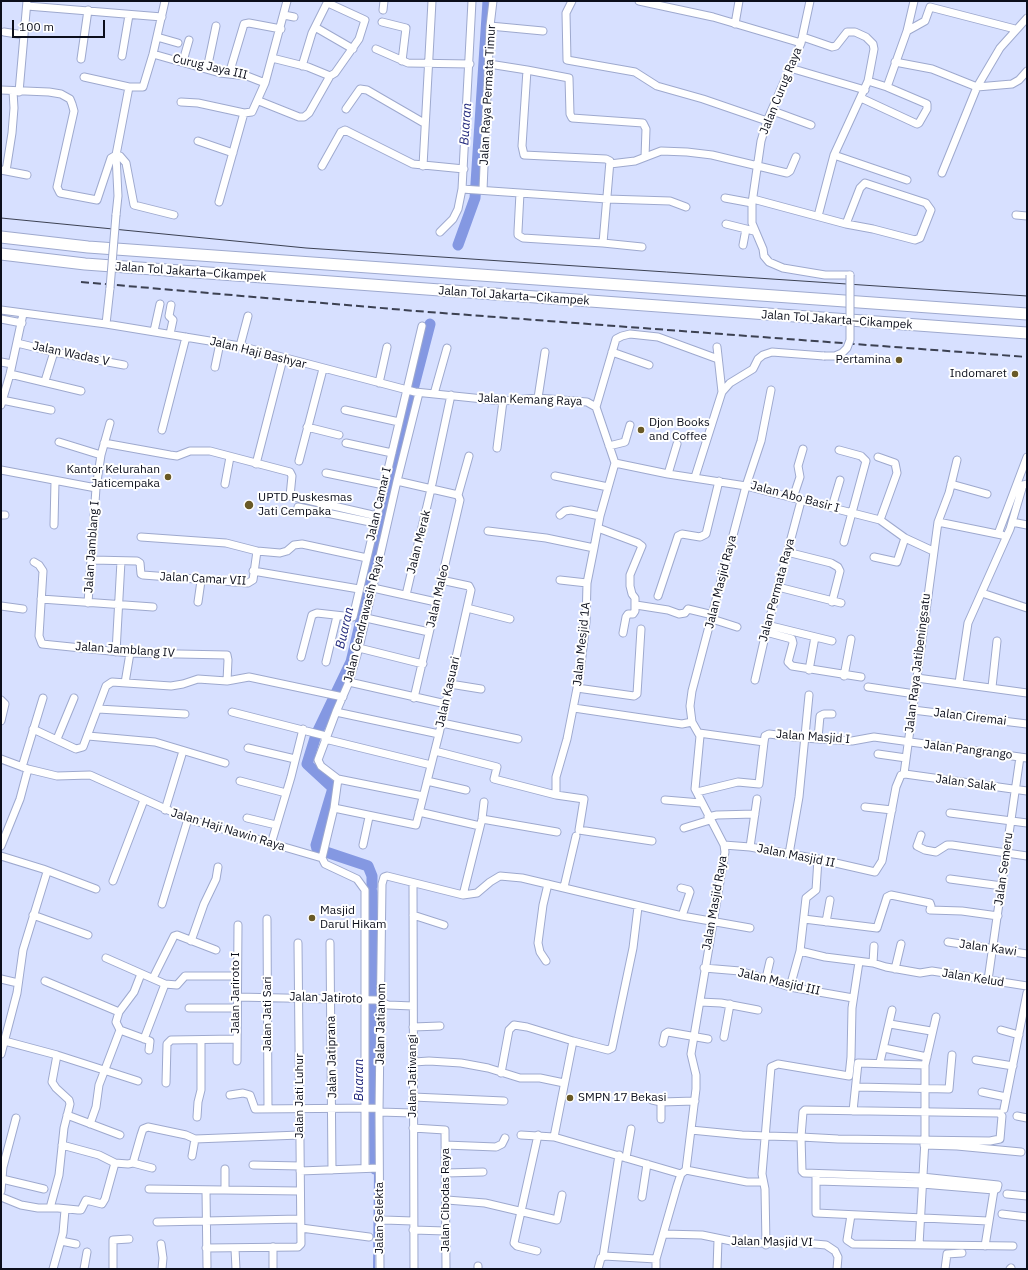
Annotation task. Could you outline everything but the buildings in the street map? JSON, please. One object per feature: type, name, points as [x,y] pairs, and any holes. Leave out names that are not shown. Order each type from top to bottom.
[{"type":"highway","name":"Jalan Tol Jakarta–Cikampek","points":[[1,237],[88,247],[1027,314]]},
{"type":"highway","name":"Jalan Tol Jakarta–Cikampek","points":[[1,254],[94,265],[1027,333]]},
{"type":"street","points":[[84,76],[129,87],[143,87],[153,54],[165,1]]},
{"type":"street","points":[[181,102],[198,103],[244,113],[252,112],[259,100],[265,83],[287,1]]},
{"type":"street","points":[[383,10],[384,1]]},
{"type":"street","points":[[423,166],[424,123],[432,1]]},
{"type":"street","points":[[440,232],[449,225],[458,209],[464,189],[472,1]]},
{"type":"street","name":"Jalan Raya Permata Timur","points":[[481,190],[490,26],[493,1]]},
{"type":"street","points":[[572,1],[566,13],[567,60],[635,72],[657,86],[718,104],[767,121]]},
{"type":"street","points":[[639,1],[666,4],[735,24],[832,47],[836,46],[847,32],[855,32],[866,37],[873,44],[874,49],[868,81],[834,155],[818,216]]},
{"type":"street","points":[[735,24],[739,1]]},
{"type":"street","name":"Jalan Curug Raya","points":[[722,392],[730,382],[753,369],[758,359],[763,354],[772,352],[792,352],[834,356],[842,353],[847,348],[850,340],[850,275],[825,275],[775,265],[769,262],[764,256],[763,249],[754,231],[752,216],[761,140],[767,121],[773,111],[802,40],[810,1]]},
{"type":"street","points":[[887,87],[907,31],[914,1]]},
{"type":"street","points":[[259,100],[299,117],[304,117],[309,113],[330,76],[335,73],[360,39],[365,20],[328,2],[315,27],[302,66]]},
{"type":"street","points":[[26,175],[3,171],[12,133],[27,3],[129,15],[162,17]]},
{"type":"street","points":[[907,31],[925,21],[928,10],[932,7],[1015,29]]},
{"type":"street","points":[[81,59],[88,10]]},
{"type":"street","points":[[122,56],[129,15]]},
{"type":"street","points":[[284,16],[294,17]]},
{"type":"street","points":[[942,173],[977,87],[997,52],[1015,29],[1027,18]]},
{"type":"street","points":[[229,74],[244,24],[249,22],[280,29]]},
{"type":"street","points":[[382,22],[406,28],[402,61]]},
{"type":"street","points":[[207,69],[216,26]]},
{"type":"street","points":[[490,26],[544,31]]},
{"type":"street","points":[[315,27],[353,49]]},
{"type":"street","points":[[4,32],[24,35]]},
{"type":"street","points":[[157,37],[178,42]]},
{"type":"street","points":[[183,61],[189,40]]},
{"type":"street","points":[[376,48],[402,61],[470,64]]},
{"type":"street","name":"Curug Jaya III","points":[[153,54],[183,61],[207,69],[247,76],[265,83]]},
{"type":"street","points":[[272,58],[302,66],[330,76]]},
{"type":"street","points":[[895,62],[932,69],[977,87],[1012,84],[1019,80],[1027,71]]},
{"type":"street","points":[[489,64],[569,78],[570,114],[572,118],[643,124],[646,129],[644,158]]},
{"type":"street","points":[[790,68],[865,90]]},
{"type":"street","points":[[527,70],[522,146],[524,155],[606,159],[610,164],[603,244]]},
{"type":"street","points":[[861,98],[917,124],[927,109],[927,104],[887,87],[868,81]]},
{"type":"street","points":[[106,324],[118,196],[116,155],[129,87]]},
{"type":"street","points":[[346,108],[360,89],[363,89],[373,93],[424,123]]},
{"type":"street","points":[[1,90],[49,92],[61,94],[70,99],[74,111],[57,187],[60,193],[97,200],[111,158],[116,155]]},
{"type":"street","points":[[773,111],[811,125]]},
{"type":"street","points":[[219,202],[244,113]]},
{"type":"street","points":[[322,166],[342,132],[346,130],[405,161],[423,166],[464,169]]},
{"type":"street","points":[[198,142],[233,153]]},
{"type":"street","points":[[610,164],[644,158],[661,151],[687,152],[712,155],[787,173],[790,171],[796,157]]},
{"type":"street","points":[[116,155],[120,156],[126,163],[134,205],[174,215]]},
{"type":"street","points":[[834,155],[907,180]]},
{"type":"street","points":[[724,198],[753,201],[818,216],[846,224],[915,240],[920,238],[931,210],[926,203],[865,183],[860,188],[846,224]]},
{"type":"street","points":[[464,189],[607,199],[670,201],[686,207]]},
{"type":"street","points":[[520,193],[518,235],[523,238],[642,246]]},
{"type":"street","points":[[1016,215],[1027,216]]},
{"type":"street","points":[[726,224],[754,231]]},
{"type":"street","points":[[743,246],[746,229]]},
{"type":"street","points":[[154,331],[160,304]]},
{"type":"street","points":[[170,334],[173,320],[170,316],[171,305]]},
{"type":"street","name":"Jalan Haji Bashyar","points":[[1,310],[154,331],[240,346],[283,359],[417,393]]},
{"type":"street","points":[[23,314],[2,403],[51,410]]},
{"type":"street","points":[[240,346],[248,316]]},
{"type":"street","points":[[1,319],[22,323]]},
{"type":"street","name":"Jalan Camar I","points":[[337,616],[352,617],[377,516],[387,504],[384,485],[422,326]]},
{"type":"street","points":[[596,406],[616,339],[622,336],[630,334],[658,337],[718,359]]},
{"type":"street","points":[[162,430],[186,337]]},
{"type":"street","name":"Jalan Wadas V","points":[[17,343],[54,352],[124,365]]},
{"type":"street","points":[[215,367],[220,343]]},
{"type":"street","points":[[379,383],[387,347]]},
{"type":"street","points":[[695,477],[722,392],[717,347]]},
{"type":"street","points":[[434,394],[447,348]]},
{"type":"street","points":[[45,381],[54,352]]},
{"type":"street","points":[[538,398],[545,352]]},
{"type":"street","points":[[612,352],[649,365]]},
{"type":"street","points":[[256,464],[283,359]]},
{"type":"street","points":[[1,362],[12,364]]},
{"type":"street","points":[[299,461],[323,369]]},
{"type":"street","points":[[10,374],[45,381],[81,391]]},
{"type":"street","name":"Jalan Abo Basir I","points":[[771,390],[761,441],[746,486],[880,520],[905,538],[933,551]]},
{"type":"street","name":"Jalan Kemang Raya","points":[[417,393],[503,401],[538,398],[579,400],[596,406],[615,462]]},
{"type":"street","name":"Jalan Cendrawasih Raya","points":[[338,779],[324,769],[318,760],[320,735],[336,712],[338,696],[349,682],[359,648],[374,588],[387,504],[397,481],[417,393]]},
{"type":"street","name":"Jalan Merak","points":[[406,595],[432,487],[451,395]]},
{"type":"street","points":[[497,448],[503,401]]},
{"type":"street","points":[[345,410],[399,422]]},
{"type":"street","name":"Jalan Jamblang I","points":[[88,603],[96,488],[101,455],[110,423]]},
{"type":"street","points":[[609,446],[625,442],[630,425]]},
{"type":"street","points":[[307,427],[339,435]]},
{"type":"street","points":[[59,442],[101,455]]},
{"type":"street","points":[[104,443],[176,456],[190,451],[200,450],[290,472],[292,476],[290,496],[377,516]]},
{"type":"street","points":[[346,443],[392,453]]},
{"type":"street","points":[[668,474],[677,444]]},
{"type":"street","points":[[793,498],[800,477],[798,466],[803,449]]},
{"type":"street","points":[[839,450],[861,456],[866,460],[844,542]]},
{"type":"street","name":"Jalan Maleo","points":[[414,698],[460,500],[458,495],[469,456]]},
{"type":"street","points":[[225,484],[230,457]]},
{"type":"street","points":[[878,457],[895,463],[897,473],[880,520]]},
{"type":"street","points":[[998,534],[1027,457]]},
{"type":"street","name":"Jalan Raya Jatibeningsatu","points":[[892,810],[899,776],[904,774],[938,522],[950,493],[957,460]]},
{"type":"street","points":[[615,462],[668,474],[746,486]]},
{"type":"street","name":"Jalan Mesjid 1A","points":[[556,795],[556,777],[578,688],[586,622],[587,583],[600,516],[615,462]]},
{"type":"street","points":[[1,470],[96,488]]},
{"type":"street","points":[[326,473],[384,485]]},
{"type":"street","points":[[555,476],[608,487]]},
{"type":"street","points":[[832,507],[840,480]]},
{"type":"street","points":[[54,481],[54,525]]},
{"type":"street","points":[[397,481],[432,487],[458,495]]},
{"type":"street","points":[[658,596],[678,536],[682,534],[700,537],[706,534],[718,481]]},
{"type":"street","points":[[951,484],[987,494]]},
{"type":"street","points":[[959,683],[965,634],[1007,536],[1023,485],[1027,484]]},
{"type":"street","name":"Jalan Masjid Raya","points":[[656,1269],[656,1259],[684,1172],[691,1130],[695,1101],[696,1075],[691,1054],[693,1037],[724,860],[724,845],[701,803],[695,783],[700,736],[692,722],[690,706],[692,691],[746,486]]},
{"type":"street","name":"Jalan Permata Raya","points":[[755,680],[767,628],[801,501]]},
{"type":"street","points":[[298,507],[375,523]]},
{"type":"street","points":[[560,515],[565,511],[571,510],[600,516]]},
{"type":"street","points":[[938,522],[1007,536]]},
{"type":"street","points":[[1012,522],[1027,525]]},
{"type":"street","points":[[598,528],[638,543],[642,546],[630,575],[630,586],[636,605],[633,614],[628,614],[626,617],[623,633]]},
{"type":"street","points":[[488,531],[546,538],[594,548]]},
{"type":"street","points":[[141,537],[226,543],[257,552],[280,553],[287,551],[294,545],[302,544],[366,558]]},
{"type":"street","points":[[874,557],[897,562],[905,538]]},
{"type":"street","name":"Jalan Camar VII","points":[[92,560],[139,562],[143,575],[201,581],[248,583],[252,580],[257,552]]},
{"type":"street","points":[[787,552],[836,565],[840,571],[832,602]]},
{"type":"street","points":[[116,652],[121,561]]},
{"type":"street","name":"Jalan Jamblang IV","points":[[34,562],[43,570],[39,636],[42,644],[130,653],[227,655],[227,681]]},
{"type":"street","points":[[253,571],[292,576],[359,588]]},
{"type":"street","name":"Jalan Kasuari","points":[[369,817],[416,825],[442,723],[470,588],[441,580]]},
{"type":"street","points":[[560,580],[587,583]]},
{"type":"street","points":[[198,602],[201,581]]},
{"type":"street","points":[[778,587],[832,602],[841,603]]},
{"type":"street","points":[[374,588],[436,602]]},
{"type":"street","points":[[982,593],[1027,608]]},
{"type":"street","points":[[41,599],[153,607]]},
{"type":"street","points":[[636,605],[668,610],[679,614],[685,613],[688,609],[737,626]]},
{"type":"street","points":[[1,606],[23,609]]},
{"type":"street","points":[[467,608],[510,619]]},
{"type":"street","points":[[302,657],[312,615],[317,613],[337,616],[326,662]]},
{"type":"street","points":[[366,618],[429,632]]},
{"type":"street","points":[[767,628],[832,641]]},
{"type":"street","points":[[767,628],[792,639],[793,643],[788,662],[792,666],[844,676],[861,677]]},
{"type":"street","points":[[578,688],[634,696],[637,694],[641,629]]},
{"type":"street","points":[[809,670],[815,637]]},
{"type":"street","points":[[844,676],[851,639]]},
{"type":"street","points":[[992,687],[997,641]]},
{"type":"street","points":[[359,648],[423,664]]},
{"type":"street","points":[[125,684],[130,653]]},
{"type":"street","points":[[33,729],[72,747],[80,749],[85,744],[108,683],[171,686],[198,680],[227,681],[249,677],[338,696]]},
{"type":"street","points":[[917,678],[992,687],[1027,693]]},
{"type":"street","points":[[349,682],[414,698],[446,704]]},
{"type":"street","points":[[450,684],[481,689]]},
{"type":"street","points":[[868,687],[914,694]]},
{"type":"street","points":[[789,854],[799,797],[809,695]]},
{"type":"street","points":[[1,846],[20,798],[33,729],[43,698]]},
{"type":"street","points":[[57,739],[74,698]]},
{"type":"street","points":[[1,700],[5,704],[1,719]]},
{"type":"street","points":[[574,708],[682,724],[692,722]]},
{"type":"street","points":[[98,709],[185,714]]},
{"type":"street","name":"Jalan Ciremai","points":[[913,710],[1027,724]]},
{"type":"street","points":[[232,712],[303,729],[320,735],[432,764]]},
{"type":"street","points":[[336,712],[439,734]]},
{"type":"street","points":[[818,738],[820,716],[824,714],[832,714]]},
{"type":"street","points":[[442,723],[518,739]]},
{"type":"street","points":[[271,844],[303,729]]},
{"type":"street","name":"Jalan Masjid I","points":[[699,733],[764,742],[765,736],[769,734],[852,741],[874,737],[908,743]]},
{"type":"street","points":[[88,736],[155,742],[225,763]]},
{"type":"street","points":[[697,792],[738,782],[759,784],[764,742]]},
{"type":"street","name":"Jalan Pangrango","points":[[908,743],[1023,758]]},
{"type":"street","points":[[248,748],[295,759]]},
{"type":"street","points":[[165,810],[182,750]]},
{"type":"street","points":[[435,751],[497,766],[494,779],[556,795],[584,799],[578,830],[652,841]]},
{"type":"street","points":[[878,754],[906,758]]},
{"type":"street","name":"Jalan Semeru","points":[[988,980],[1015,790],[1023,758]]},
{"type":"street","name":"Jalan Haji Nawin Raya","points":[[1,759],[25,768],[57,776],[90,775],[165,810],[188,819],[271,844],[323,853]]},
{"type":"street","name":"Jalan Salak","points":[[904,774],[1027,791]]},
{"type":"street","points":[[366,1168],[365,1107],[373,1001],[365,890],[357,880],[325,864],[323,853],[334,808],[338,779],[423,796]]},
{"type":"street","points":[[240,781],[286,793]]},
{"type":"street","points":[[427,781],[466,790]]},
{"type":"street","points":[[750,847],[757,799]]},
{"type":"street","points":[[113,881],[144,800]]},
{"type":"street","points":[[665,800],[701,803]]},
{"type":"street","points":[[463,895],[481,823],[484,802]]},
{"type":"street","points":[[865,807],[892,810]]},
{"type":"street","points":[[334,808],[369,817],[363,845]]},
{"type":"street","name":"Jalan Masjid II","points":[[724,845],[750,847],[818,859],[867,872],[875,872],[879,868],[892,810]]},
{"type":"street","points":[[419,812],[481,823],[556,832]]},
{"type":"street","points":[[950,813],[1027,823]]},
{"type":"street","points":[[684,828],[717,815],[755,814]]},
{"type":"street","points":[[247,818],[276,825]]},
{"type":"street","points":[[162,904],[188,819]]},
{"type":"street","points":[[921,835],[917,846],[925,850],[936,852],[947,845],[952,845],[1027,856]]},
{"type":"street","points":[[564,887],[576,836]]},
{"type":"street","points":[[1,856],[96,889]]},
{"type":"street","points":[[790,986],[800,951],[807,897],[816,890],[818,859]]},
{"type":"street","points":[[191,941],[204,904],[216,880],[218,867]]},
{"type":"street","points":[[1,1054],[2,1040],[12,1014],[23,950],[47,872]]},
{"type":"street","name":"Jalan Jatianom","points":[[378,1168],[378,1109],[373,1001],[382,880],[387,876],[413,883]]},
{"type":"street","points":[[413,883],[463,895],[477,893],[500,876],[522,878],[564,887],[638,907],[750,928]]},
{"type":"street","points":[[950,879],[1002,886]]},
{"type":"street","name":"Jalan Jatiwangi","points":[[413,883],[414,1269]]},
{"type":"street","points":[[546,961],[540,952],[538,943],[542,912],[548,884]]},
{"type":"street","points":[[682,888],[689,890],[690,892],[682,916]]},
{"type":"street","points":[[804,920],[877,928],[887,897],[891,895],[930,903],[930,910],[942,912],[943,909],[998,916]]},
{"type":"street","points":[[826,922],[830,900]]},
{"type":"street","points":[[501,1073],[509,1030],[514,1025],[527,1027],[608,1050],[612,1048],[633,948],[638,907]]},
{"type":"street","points":[[33,915],[88,934]]},
{"type":"street","points":[[413,916],[444,925]]},
{"type":"street","name":"Jalan Jati Sari","points":[[267,919],[268,1109]]},
{"type":"street","name":"Jalan Jariroto I","points":[[237,1061],[236,1008],[238,925]]},
{"type":"street","points":[[153,978],[174,936],[177,935],[216,950]]},
{"type":"street","name":"Jalan Kawi","points":[[948,942],[1027,954]]},
{"type":"street","name":"Jalan Jati Luhur","points":[[273,1247],[298,1247],[301,1244],[298,943]]},
{"type":"street","name":"Jalan Jatiprana","points":[[330,943],[332,1170]]},
{"type":"street","points":[[800,951],[825,958],[872,963],[895,969],[901,944]]},
{"type":"street","points":[[872,963],[874,946]]},
{"type":"street","points":[[106,958],[165,984],[176,985],[185,976],[237,976]]},
{"type":"street","points":[[766,978],[770,961]]},
{"type":"street","points":[[766,1244],[765,1189],[762,1174],[772,1066],[778,1064],[788,1065],[849,1076],[853,998],[859,962]]},
{"type":"street","name":"Jalan Masjid III","points":[[704,968],[740,971],[790,986],[853,998]]},
{"type":"street","name":"Jalan Kelud","points":[[895,969],[920,973],[932,972],[1027,986]]},
{"type":"street","points":[[141,974],[130,999],[120,1012],[116,1022],[120,1030],[150,1041],[149,1050]]},
{"type":"street","points":[[1,979],[18,984]]},
{"type":"street","points":[[45,981],[120,1012]]},
{"type":"street","points":[[144,1038],[165,984]]},
{"type":"street","points":[[1004,1109],[1027,994]]},
{"type":"street","name":"Jalan Jatiroto","points":[[237,997],[331,998],[373,1001],[388,1005],[413,1006]]},
{"type":"street","points":[[700,1002],[730,1004],[758,1010]]},
{"type":"street","points":[[724,1037],[730,1004]]},
{"type":"street","points":[[190,1008],[236,1008]]},
{"type":"street","points":[[880,1062],[892,1010]]},
{"type":"street","points":[[919,1246],[919,1217],[924,1143],[925,1065],[931,1031],[936,1016]]},
{"type":"street","points":[[890,1024],[931,1031]]},
{"type":"street","points":[[413,1027],[440,1026]]},
{"type":"street","points":[[90,1124],[96,1107],[99,1085],[120,1030]]},
{"type":"street","points":[[1001,1030],[1019,1034]]},
{"type":"street","points":[[663,1043],[665,1034],[668,1032],[708,1039]]},
{"type":"street","points":[[166,1083],[167,1044],[170,1040],[236,1039]]},
{"type":"street","points":[[2,1040],[138,1080]]},
{"type":"street","points":[[197,1117],[198,1102],[201,1090],[201,1040]]},
{"type":"street","points":[[554,1137],[573,1041]]},
{"type":"street","points":[[884,1048],[927,1057]]},
{"type":"street","points":[[50,1208],[59,1175],[69,1100],[56,1088],[52,1082],[57,1055]]},
{"type":"street","points":[[856,1087],[925,1089],[950,1088],[952,1055]]},
{"type":"street","points":[[976,1060],[1013,1066]]},
{"type":"street","points":[[414,1062],[429,1061],[460,1063],[488,1068],[520,1078],[540,1078],[564,1082]]},
{"type":"street","points":[[854,1111],[858,1063],[880,1062],[925,1065]]},
{"type":"street","points":[[982,1092],[1006,1097]]},
{"type":"street","points":[[230,1095],[243,1093],[250,1095],[255,1110],[365,1107],[413,1113]]},
{"type":"street","points":[[413,1097],[504,1101]]},
{"type":"street","points":[[652,1100],[661,1102],[695,1101]]},
{"type":"street","points":[[661,1102],[661,1119]]},
{"type":"street","points":[[924,1143],[998,1140],[1000,1137],[1002,1116],[999,1113],[806,1110],[803,1112],[801,1137],[802,1171],[816,1177],[922,1181],[994,1190],[985,1246]]},
{"type":"street","points":[[67,1115],[120,1135]]},
{"type":"street","points":[[1017,1116],[1027,1118]]},
{"type":"street","points":[[1,1191],[3,1168],[16,1118]]},
{"type":"street","points":[[133,1163],[141,1135],[146,1128],[151,1127],[186,1135],[195,1139],[300,1135]]},
{"type":"street","name":"Jalan Cibodas Raya","points":[[413,1128],[443,1128],[446,1131],[446,1269]]},
{"type":"street","points":[[598,1269],[603,1257],[623,1157],[631,1129]]},
{"type":"street","points":[[691,1130],[766,1136],[924,1143],[1021,1152]]},
{"type":"street","points":[[521,1135],[538,1134],[554,1137],[647,1164],[684,1172],[747,1182],[763,1182]]},
{"type":"street","points":[[537,1251],[515,1244],[538,1134]]},
{"type":"street","points":[[445,1145],[496,1147],[502,1144],[505,1138]]},
{"type":"street","points":[[192,1156],[195,1139]]},
{"type":"street","points":[[62,1145],[99,1156],[115,1163],[133,1163],[152,1168]]},
{"type":"street","points":[[1,1197],[21,1205],[38,1208],[81,1210],[86,1200],[100,1204],[104,1202],[115,1163]]},
{"type":"street","points":[[642,1197],[647,1164]]},
{"type":"street","points":[[253,1165],[332,1170],[378,1168]]},
{"type":"street","name":"Jalan Selekta","points":[[378,1168],[380,1269]]},
{"type":"street","points":[[225,1169],[225,1190]]},
{"type":"street","points":[[446,1173],[483,1172]]},
{"type":"street","points":[[816,1177],[816,1213],[988,1221]]},
{"type":"street","points":[[2,1179],[44,1189]]},
{"type":"street","points":[[149,1189],[300,1191]]},
{"type":"street","points":[[206,1190],[207,1267]]},
{"type":"street","points":[[1007,1194],[1027,1196]]},
{"type":"street","points":[[447,1200],[485,1203],[521,1210],[556,1220],[562,1195]]},
{"type":"street","points":[[53,1269],[61,1241],[65,1210]]},
{"type":"street","points":[[1002,1214],[1027,1217]]},
{"type":"street","points":[[851,1215],[847,1240],[850,1243],[919,1246],[1013,1246]]},
{"type":"street","points":[[156,1222],[206,1220],[300,1220]]},
{"type":"street","points":[[380,1223],[384,1220],[413,1221]]},
{"type":"street","points":[[300,1228],[369,1237]]},
{"type":"street","points":[[413,1230],[446,1231]]},
{"type":"street","name":"Jalan Masjid VI","points":[[664,1234],[702,1235],[718,1240],[741,1243],[804,1243],[826,1245],[835,1251],[838,1257],[837,1269]]},
{"type":"street","points":[[113,1269],[113,1240],[129,1239]]},
{"type":"street","points":[[717,1269],[718,1240]]},
{"type":"street","points":[[61,1241],[76,1244]]},
{"type":"street","points":[[161,1244],[163,1258],[162,1269]]},
{"type":"street","points":[[206,1248],[273,1247],[272,1269]]},
{"type":"street","points":[[235,1248],[236,1269]]},
{"type":"street","points":[[84,1269],[87,1252]]},
{"type":"street","points":[[945,1269],[947,1254],[962,1253]]},
{"type":"street","points":[[603,1257],[656,1259]]},
{"type":"waterway","name":"Buaran","points":[[458,245],[475,198],[488,1]]},
{"type":"waterway","name":"Buaran","points":[[372,886],[372,876],[368,866],[317,849],[316,845],[333,788],[307,764],[316,735],[351,662],[381,536],[398,447],[430,324]]},
{"type":"waterway","name":"Buaran","points":[[372,892],[375,1169]]},
{"type":"waterway","name":"Buaran","points":[[374,1269],[375,1170]]},
{"type":"tram line","points":[[1,218],[306,248],[1027,296]]},
{"type":"railway","points":[[81,282],[416,311],[1027,357]]},
{"type":"place","name":"Pertamina","points":[[899,360]]},
{"type":"place","name":"Indomaret","points":[[1015,374]]},
{"type":"place","name":"Djon Books and Coffee","points":[[641,430]]},
{"type":"place","name":"Kantor Kelurahan Jaticempaka","points":[[168,477]]},
{"type":"place","name":"UPTD Puskesmas Jati Cempaka","points":[[249,505]]},
{"type":"place","name":"Masjid Darul Hikam","points":[[312,918]]},
{"type":"place","name":"SMPN 17 Bekasi","points":[[570,1098]]}]
